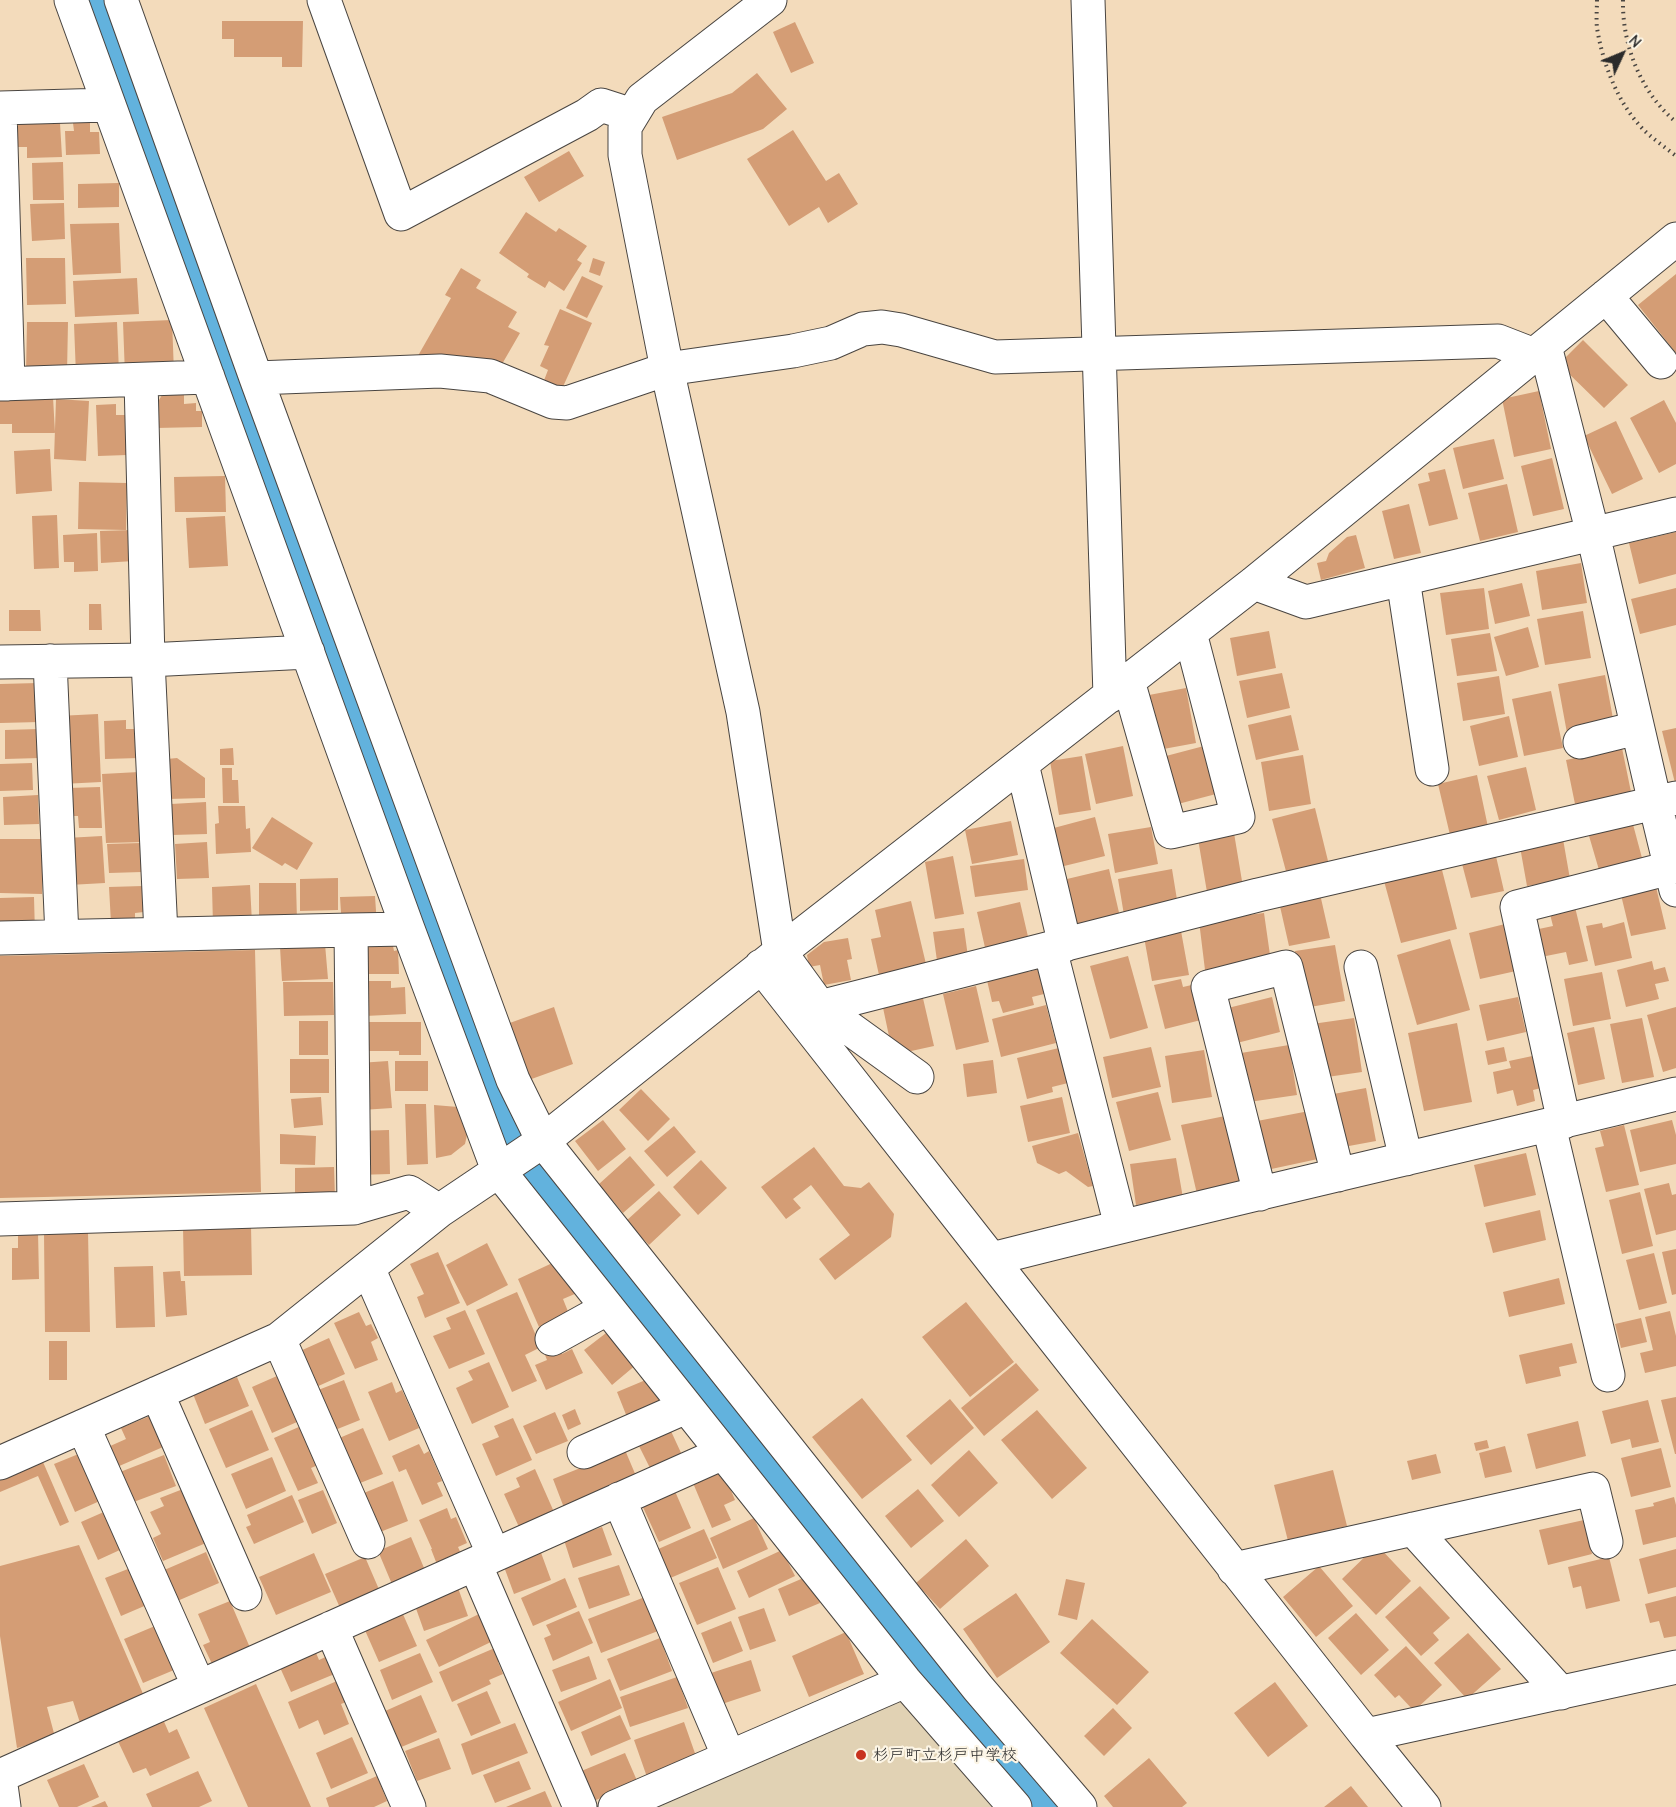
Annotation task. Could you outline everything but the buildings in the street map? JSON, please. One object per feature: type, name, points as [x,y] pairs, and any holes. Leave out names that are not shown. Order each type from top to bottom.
[{"type":"street","points":[[71,0],[498,1170],[904,1681],[1015,1807]]},
{"type":"street","points":[[121,0],[256,378],[513,1080],[543,1141],[978,1688],[1080,1807]]},
{"type":"street","points":[[324,0],[401,214],[587,115],[601,105],[632,115]]},
{"type":"street","points":[[770,0],[642,99],[625,127],[625,154],[667,369],[743,712],[770,959],[992,1259],[1234,1569],[1424,1807]]},
{"type":"street","points":[[1088,0],[1099,353],[1119,688],[1171,832],[1238,817],[1190,633]]},
{"type":"street","points":[[108,105],[0,109],[4,384],[208,377]]},
{"type":"street","points":[[0,1462],[279,1339],[439,1211],[543,1141],[770,959],[1254,584],[1676,239]]},
{"type":"street","points":[[1606,296],[1661,362]]},
{"type":"street","points":[[256,378],[440,371],[490,376],[553,402],[567,404],[667,369],[792,351],[831,343],[863,329],[882,327],[901,330],[995,357],[1498,341],[1539,351]]},
{"type":"street","points":[[1539,351],[1593,534],[1637,728],[1667,814],[1673,879],[1517,907],[1557,1124],[1608,1375]]},
{"type":"street","points":[[141,380],[148,660],[161,934]]},
{"type":"street","points":[[1254,584],[1306,602],[1676,514]]},
{"type":"street","points":[[1403,579],[1432,769]]},
{"type":"street","points":[[0,662],[148,660],[308,652]]},
{"type":"street","points":[[50,661],[62,936]]},
{"type":"street","points":[[1580,742],[1637,728]]},
{"type":"street","points":[[1022,764],[1058,947],[1121,1226]]},
{"type":"street","points":[[820,1007],[1258,895],[1667,814]]},
{"type":"street","points":[[0,938],[408,928]]},
{"type":"street","points":[[351,930],[354,1208]]},
{"type":"street","points":[[770,959],[820,1007],[917,1077]]},
{"type":"street","points":[[1260,1194],[1208,987],[1286,967],[1338,1175]]},
{"type":"street","points":[[1361,967],[1406,1159]]},
{"type":"street","points":[[992,1259],[1121,1226],[1676,1094]]},
{"type":"street","points":[[0,1219],[354,1208],[409,1192],[439,1211]]},
{"type":"street","points":[[368,1269],[580,1807]]},
{"type":"street","points":[[552,1339],[608,1308]]},
{"type":"street","points":[[279,1339],[368,1542]]},
{"type":"street","points":[[157,1393],[246,1594]]},
{"type":"street","points":[[584,1452],[686,1407]]},
{"type":"street","points":[[83,1426],[200,1687]]},
{"type":"street","points":[[4,1807],[0,1777],[723,1453]]},
{"type":"street","points":[[1234,1569],[1593,1488],[1606,1542]]},
{"type":"street","points":[[619,1499],[729,1757]]},
{"type":"street","points":[[1413,1529],[1561,1693]]},
{"type":"street","points":[[331,1628],[409,1807]]},
{"type":"street","points":[[1366,1735],[1676,1667]]},
{"type":"street","points":[[615,1807],[904,1681]]},
{"type":"path","points":[[1597,0],[1597,26],[1602,54],[1615,86],[1629,111],[1646,132],[1676,156]]},
{"type":"path","points":[[1623,0],[1628,47],[1640,76],[1650,94],[1676,122]]},
{"type":"shaded area","name":"杉戸町立杉戸中学校","points":[[903,1702],[998,1807],[650,1807],[890,1703]]},
{"type":"waterway","points":[[98,0],[502,1120],[951,1697],[1048,1807]]},
{"type":"place","name":"杉戸町立杉戸中学校","points":[[861,1755]]}]
